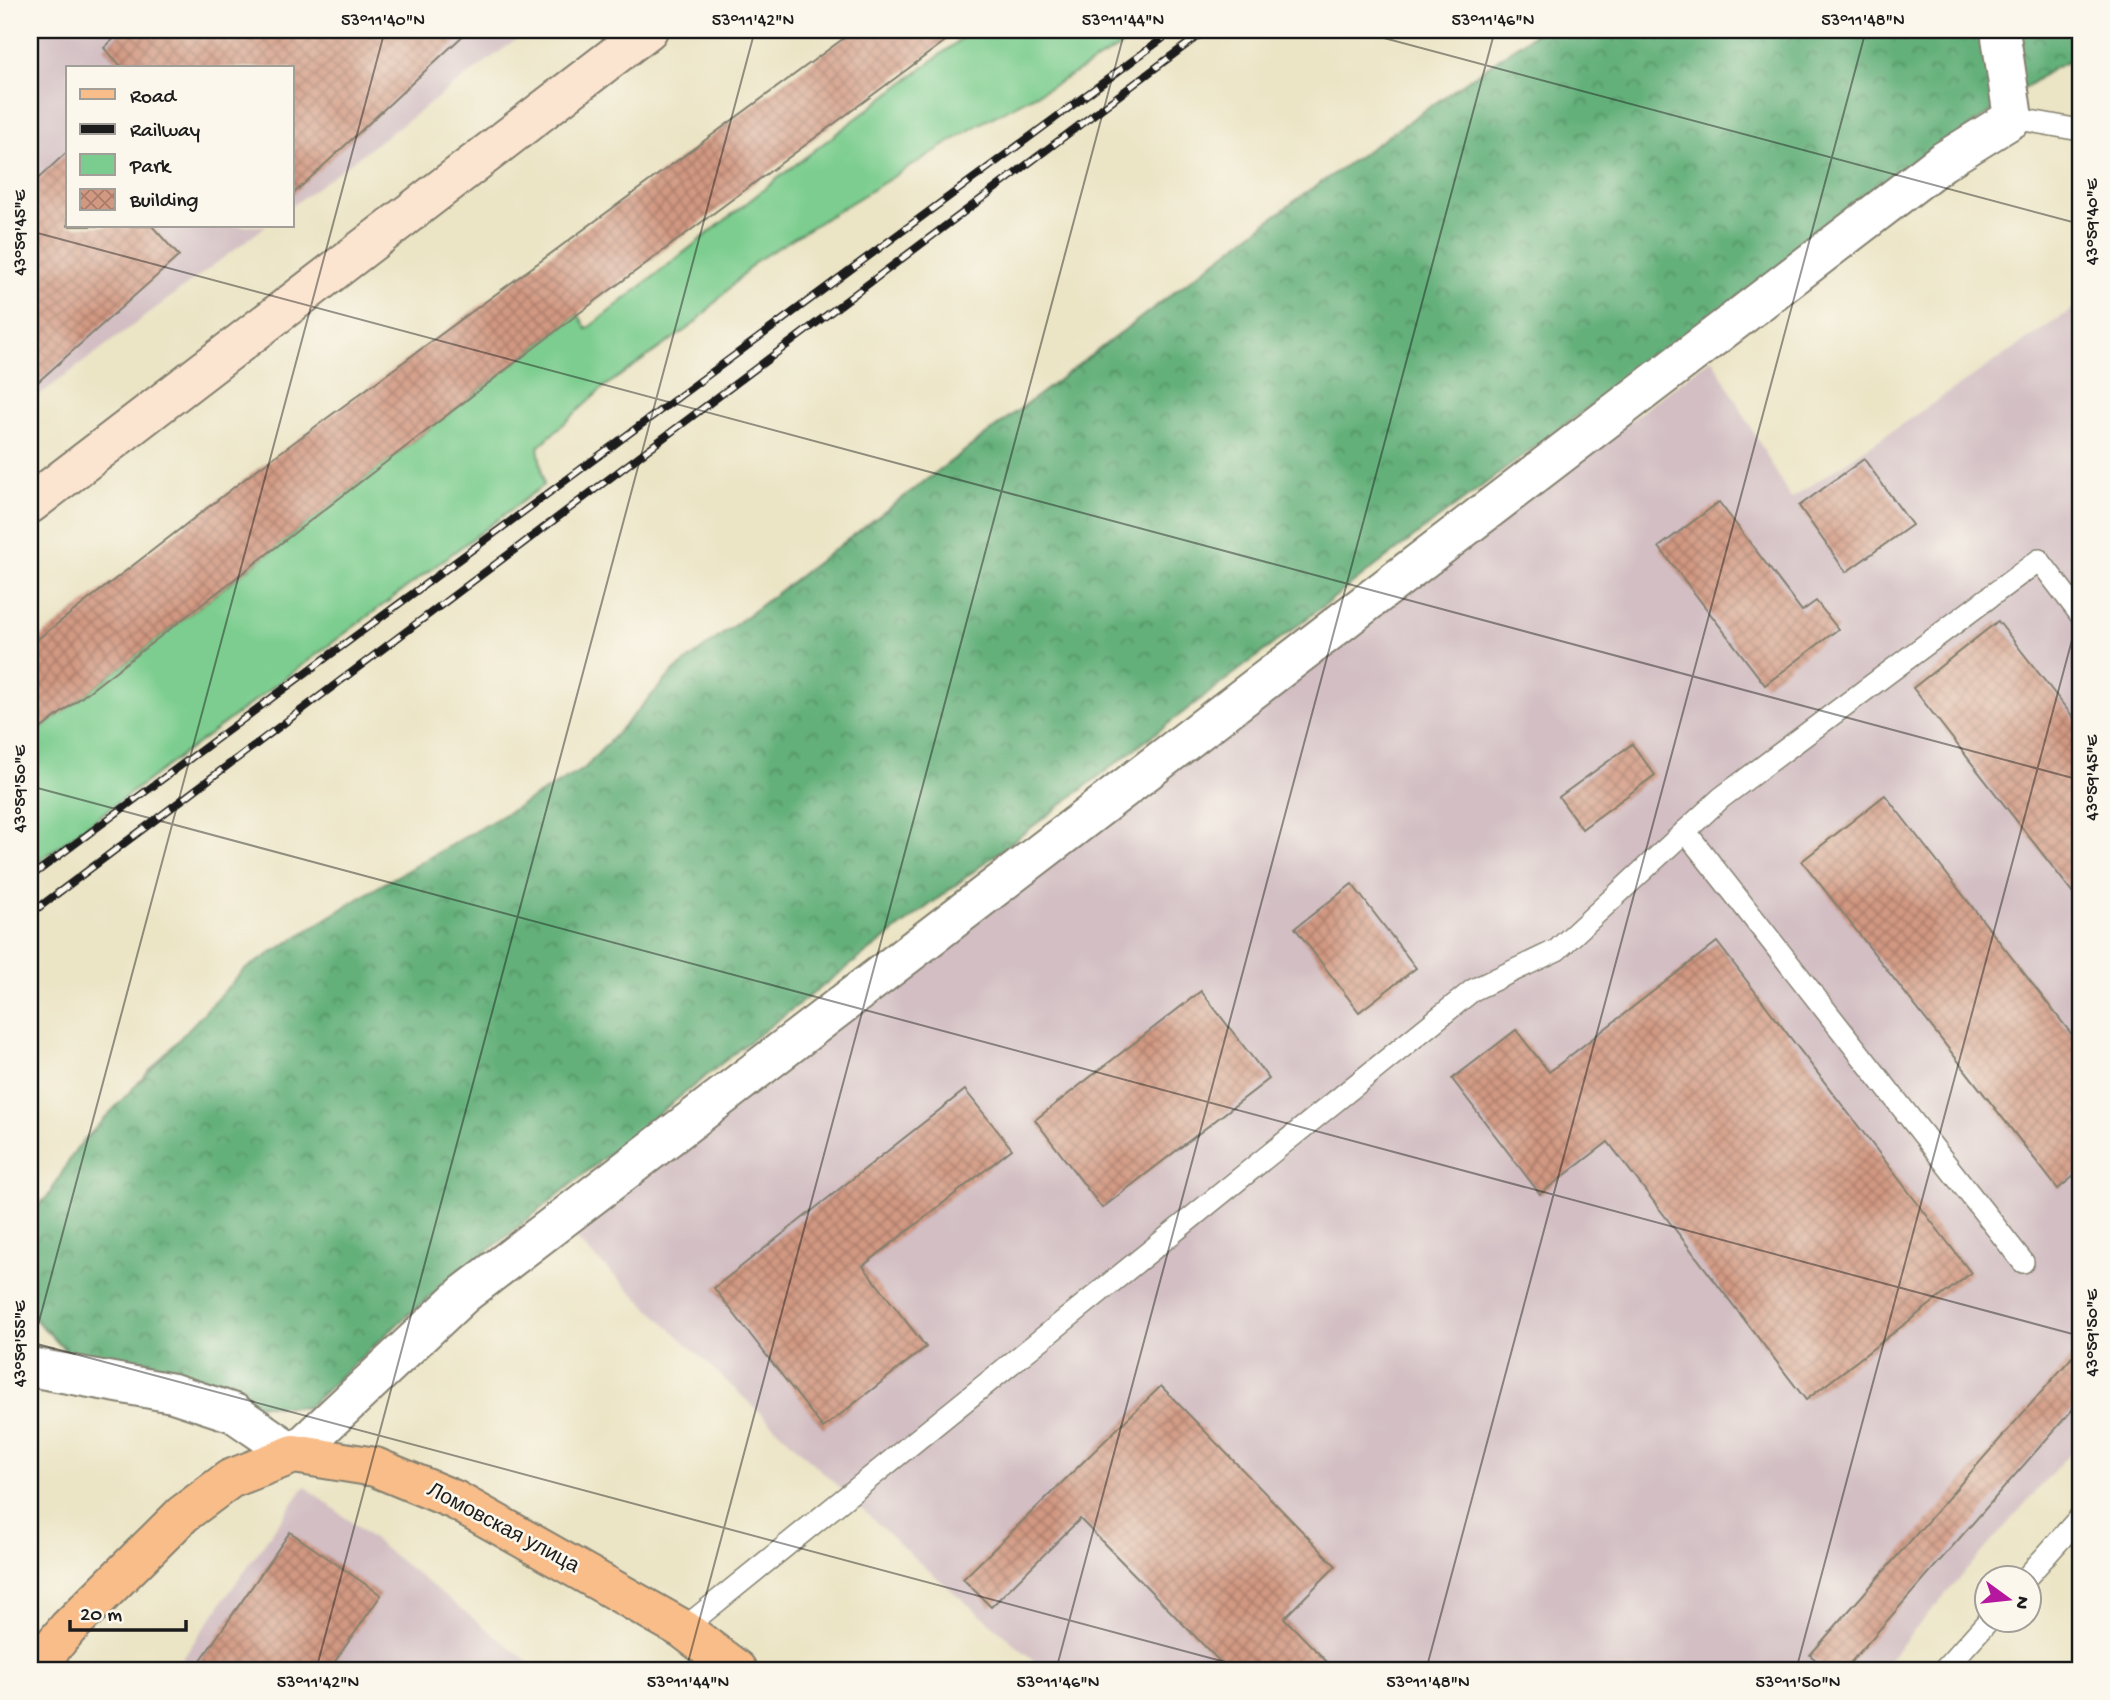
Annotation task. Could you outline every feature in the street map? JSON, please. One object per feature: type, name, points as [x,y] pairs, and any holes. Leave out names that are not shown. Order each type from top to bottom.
[{"type":"main road","name":"Ломовская улица","points":[[294,1454],[375,1467],[455,1500],[683,1629],[737,1670]]},
{"type":"main road","points":[[33,1670],[68,1628],[183,1514],[230,1479],[294,1454]]},
{"type":"street","points":[[30,504],[648,30]]},
{"type":"street","points":[[30,1367],[173,1393],[234,1413],[294,1454],[464,1294],[1898,195],[1942,162],[2013,118],[2000,30]]},
{"type":"lane","points":[[2013,118],[2080,130]]},
{"type":"lane","points":[[683,1629],[1473,990],[1557,950],[1721,798],[2039,560],[2080,614]]},
{"type":"lane","points":[[1685,831],[2023,1262]]},
{"type":"lane","points":[[2038,1564],[2080,1517]]},
{"type":"lane","points":[[1944,1670],[1976,1634]]},
{"type":"shaded area","points":[[30,30],[529,30],[294,205],[294,66],[66,66],[66,228],[263,228],[30,402]]},
{"type":"shaded area","points":[[2080,304],[2080,1441],[1879,1670],[1045,1670],[914,1558],[568,1232],[1712,358],[1791,499]]},
{"type":"shaded area","points":[[305,1486],[539,1670],[174,1670]]},
{"type":"green space","points":[[973,30],[1148,30],[1056,84],[981,123],[756,261],[694,324],[604,387],[538,447],[544,485],[30,868],[30,737],[578,314],[587,329],[791,168]]},
{"type":"green space","points":[[1540,30],[2080,30],[2080,56],[2052,69],[1925,158],[1443,515],[737,1051],[402,1320],[307,1408],[240,1403],[74,1359],[30,1314],[30,1214],[49,1195],[76,1149],[244,970],[371,891],[585,768],[674,671],[1296,200]]},
{"type":"building","points":[[123,30],[469,30],[294,193],[294,66],[121,66],[104,48]]},
{"type":"building","points":[[855,30],[960,30],[578,314],[30,737],[30,645],[255,471]]},
{"type":"building","points":[[66,153],[66,228],[154,228],[179,256],[30,389],[30,186]]},
{"type":"building","points":[[1864,459],[1912,525],[1846,572],[1799,506]]},
{"type":"building","points":[[1719,502],[1802,611],[1816,601],[1838,629],[1765,685],[1659,547]]},
{"type":"building","points":[[1998,621],[2080,726],[2080,902],[1913,688]]},
{"type":"building","points":[[1632,744],[1655,775],[1582,829],[1559,797]]},
{"type":"building","points":[[1885,795],[2080,1045],[2080,1171],[2058,1189],[1802,861]]},
{"type":"building","points":[[1352,884],[1416,968],[1359,1012],[1295,928]]},
{"type":"building","points":[[1717,942],[1971,1273],[1806,1400],[1608,1142],[1540,1194],[1452,1079],[1516,1030],[1549,1072]]},
{"type":"building","points":[[1201,991],[1269,1079],[1102,1208],[1035,1120]]},
{"type":"building","points":[[965,1090],[1012,1149],[863,1266],[926,1347],[823,1428],[714,1288]]},
{"type":"building","points":[[2080,1348],[2080,1401],[1844,1670],[1827,1670],[1810,1655]]},
{"type":"building","points":[[1161,1386],[1336,1566],[1284,1618],[1335,1670],[1228,1670],[1080,1519],[991,1607],[963,1579]]},
{"type":"building","points":[[290,1532],[381,1595],[329,1670],[194,1670]]},
{"type":"railway","points":[[30,877],[1174,30]]},
{"type":"railway","points":[[30,914],[1206,30]]}]
